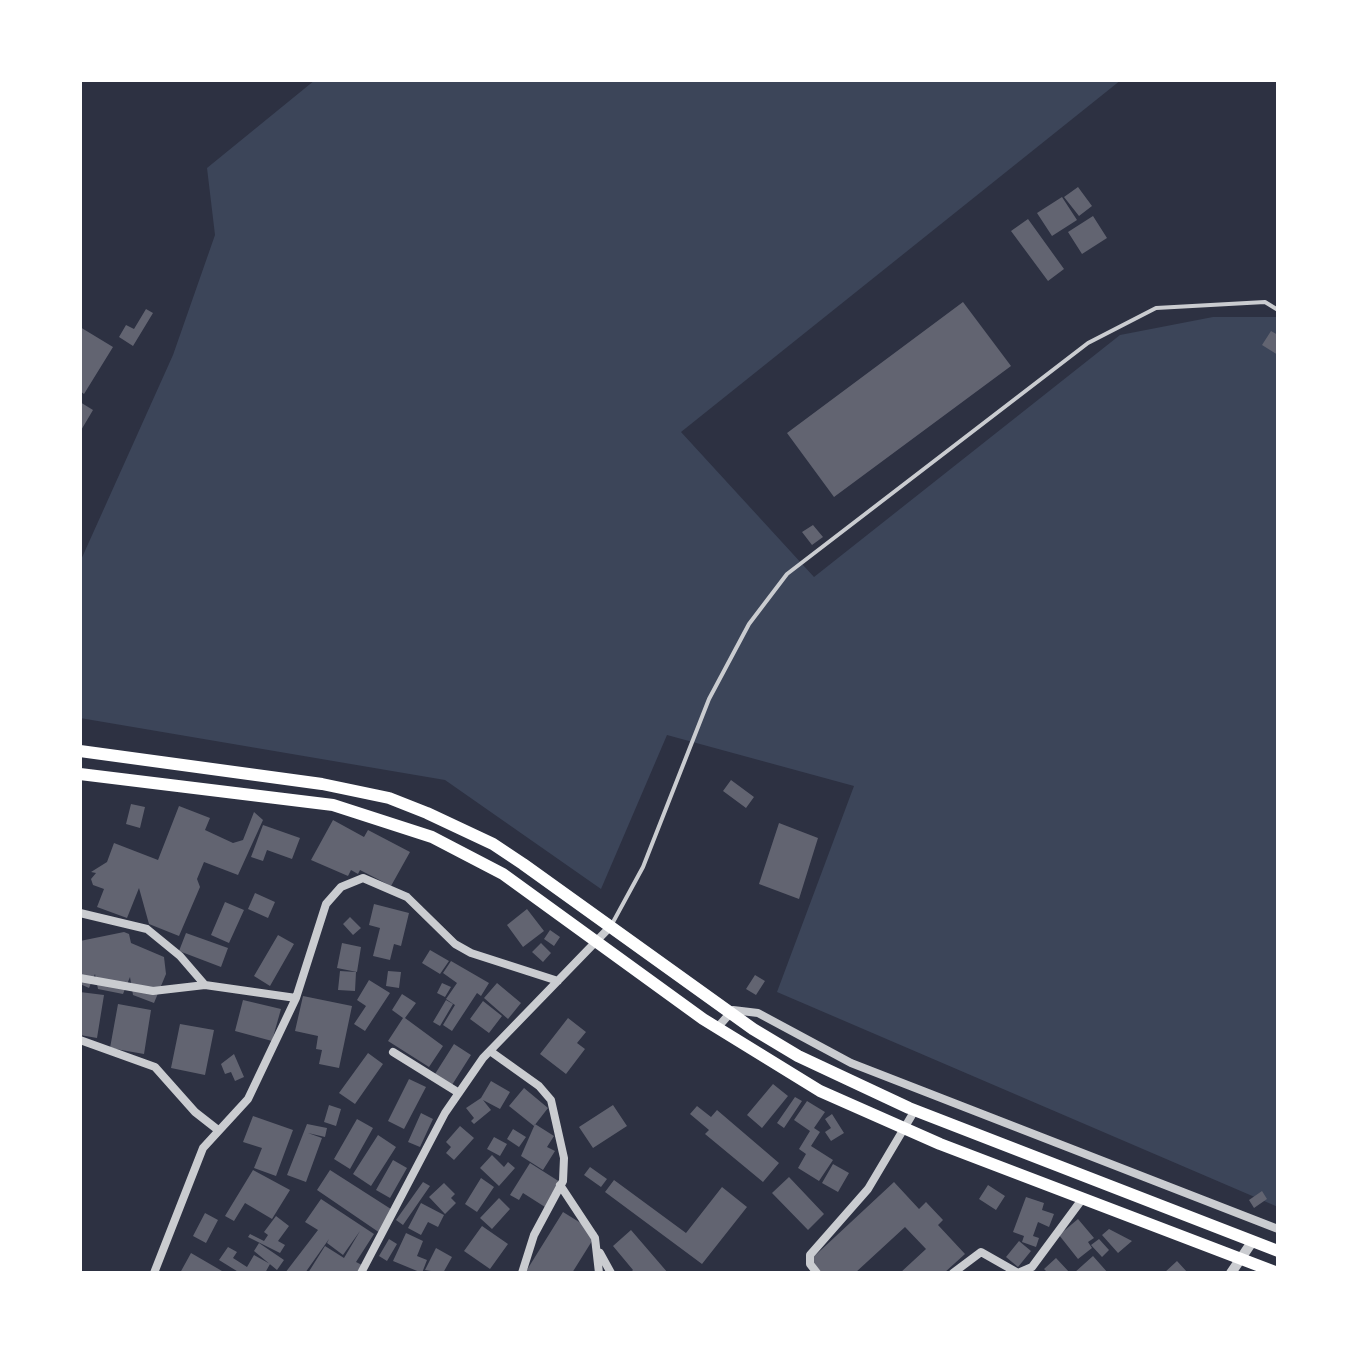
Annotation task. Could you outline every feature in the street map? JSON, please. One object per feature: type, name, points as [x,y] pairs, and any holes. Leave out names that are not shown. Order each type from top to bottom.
[{"type":"main road","points":[[80,751],[259,773],[389,798],[493,844],[730,1012],[798,1056],[915,1110],[1278,1251]]},
{"type":"main road","points":[[80,774],[333,805],[432,837],[503,874],[717,1028],[820,1091],[905,1129],[1278,1273]]},
{"type":"street","points":[[154,1273],[203,1148],[248,1099],[296,998],[326,904],[341,887],[363,878],[407,897],[451,940],[471,953],[558,981]]},
{"type":"street","points":[[80,913],[147,929],[180,956],[205,985]]},
{"type":"street","points":[[361,1273],[459,1093],[490,1051],[597,944],[611,926]]},
{"type":"street","points":[[80,978],[153,991],[205,985],[296,998]]},
{"type":"street","points":[[717,1028],[730,1012],[742,1009],[758,1013],[851,1063],[1278,1229]]},
{"type":"street","points":[[80,1040],[155,1067],[195,1112],[218,1130]]},
{"type":"street","points":[[490,1051],[539,1086],[554,1104],[564,1158],[560,1185],[534,1235],[521,1271]]},
{"type":"street","points":[[393,1052],[459,1093]]},
{"type":"street","points":[[817,1273],[810,1264],[810,1255],[868,1189],[915,1110]]},
{"type":"street","points":[[560,1185],[588,1221],[611,1273]]},
{"type":"street","points":[[953,1273],[981,1252],[1018,1273],[1032,1267],[1083,1198]]},
{"type":"street","points":[[1231,1273],[1242,1260],[1260,1222]]},
{"type":"street","points":[[598,1248],[599,1273]]},
{"type":"lane","points":[[611,926],[643,867],[709,699],[749,624],[787,574],[1088,343],[1156,308],[1265,302],[1278,310]]},
{"type":"shaded area","points":[[315,80],[1121,80],[681,432],[814,577],[1120,335],[1213,317],[1278,317],[1278,1207],[777,992],[854,786],[667,735],[601,889],[445,780],[80,718],[80,562],[173,355],[215,235],[207,168]]},
{"type":"building","points":[[1078,187],[1092,206],[1079,216],[1064,197]]},
{"type":"building","points":[[1062,197],[1077,220],[1052,236],[1037,213]]},
{"type":"building","points":[[1093,216],[1107,238],[1082,254],[1068,232]]},
{"type":"building","points":[[1028,219],[1064,269],[1048,281],[1011,231]]},
{"type":"building","points":[[963,302],[1011,366],[834,497],[787,433]]},
{"type":"building","points":[[146,309],[153,313],[133,346],[119,337],[126,325],[134,329]]},
{"type":"building","points":[[80,327],[113,347],[84,394],[80,391]]},
{"type":"building","points":[[1271,331],[1278,335],[1278,355],[1262,345]]},
{"type":"building","points":[[80,402],[93,410],[80,432]]},
{"type":"building","points":[[813,525],[823,537],[812,545],[802,532]]},
{"type":"building","points":[[731,780],[754,797],[746,808],[723,791]]},
{"type":"building","points":[[131,804],[145,807],[140,828],[126,824]]},
{"type":"building","points":[[179,806],[210,818],[205,830],[233,843],[243,840],[254,812],[263,820],[238,875],[204,862],[197,879],[200,887],[179,936],[149,924],[139,888],[127,918],[97,907],[104,889],[93,885],[91,879],[96,873],[91,872],[107,862],[114,843],[158,860]]},
{"type":"building","points":[[333,820],[364,837],[368,830],[410,852],[391,886],[360,870],[358,874],[351,870],[348,876],[311,860]]},
{"type":"building","points":[[779,823],[818,838],[799,899],[759,884]]},
{"type":"building","points":[[263,825],[300,838],[292,859],[267,850],[263,861],[251,857]]},
{"type":"building","points":[[255,893],[275,902],[268,918],[248,909]]},
{"type":"building","points":[[225,902],[244,910],[229,943],[211,935]]},
{"type":"building","points":[[374,904],[409,913],[401,946],[394,944],[390,960],[373,956],[380,928],[369,925]]},
{"type":"building","points":[[527,909],[544,931],[523,947],[507,925]]},
{"type":"building","points":[[350,917],[361,928],[353,935],[343,924]]},
{"type":"building","points":[[550,930],[560,937],[554,946],[544,939]]},
{"type":"building","points":[[124,932],[129,934],[131,943],[164,957],[166,974],[154,1003],[133,995],[130,977],[123,994],[98,989],[95,974],[89,988],[80,984],[80,941]]},
{"type":"building","points":[[186,933],[228,948],[221,967],[179,951]]},
{"type":"building","points":[[278,935],[294,944],[270,986],[254,976]]},
{"type":"building","points":[[342,943],[361,947],[357,972],[337,968]]},
{"type":"building","points":[[541,943],[551,953],[543,962],[532,952]]},
{"type":"building","points":[[430,950],[449,961],[440,974],[422,963]]},
{"type":"building","points":[[451,961],[489,983],[481,996],[477,993],[452,1031],[443,1025],[455,1005],[446,999],[457,983],[443,973]]},
{"type":"building","points":[[340,971],[356,972],[355,991],[338,990]]},
{"type":"building","points":[[388,971],[401,972],[399,988],[386,986]]},
{"type":"building","points":[[755,975],[765,981],[756,995],[746,989]]},
{"type":"building","points":[[369,980],[390,993],[365,1031],[354,1024],[366,1006],[357,1000]]},
{"type":"building","points":[[442,983],[451,987],[445,997],[437,993]]},
{"type":"building","points":[[497,983],[521,1003],[508,1019],[484,998]]},
{"type":"building","points":[[80,992],[104,995],[97,1038],[80,1035]]},
{"type":"building","points":[[402,994],[416,1003],[405,1018],[443,1046],[429,1067],[388,1041],[403,1018],[392,1010]]},
{"type":"building","points":[[303,996],[352,1006],[339,1068],[319,1064],[322,1050],[316,1049],[318,1036],[295,1031]]},
{"type":"building","points":[[243,1000],[281,1009],[272,1041],[235,1031]]},
{"type":"building","points":[[446,1000],[453,1004],[440,1026],[433,1022]]},
{"type":"building","points":[[483,1001],[502,1016],[489,1033],[470,1019]]},
{"type":"building","points":[[118,1004],[151,1010],[144,1054],[110,1048]]},
{"type":"building","points":[[568,1018],[586,1032],[577,1043],[585,1049],[566,1074],[540,1054]]},
{"type":"building","points":[[180,1024],[214,1030],[205,1075],[171,1068]]},
{"type":"building","points":[[454,1044],[471,1055],[452,1085],[435,1074]]},
{"type":"building","points":[[368,1053],[383,1064],[355,1104],[339,1093]]},
{"type":"building","points":[[234,1054],[244,1077],[235,1081],[231,1072],[225,1074],[221,1064]]},
{"type":"building","points":[[409,1079],[426,1087],[404,1129],[388,1121]]},
{"type":"building","points":[[491,1081],[510,1092],[500,1109],[483,1100],[491,1110],[474,1124],[471,1121],[474,1118],[466,1108],[481,1098]]},
{"type":"building","points":[[773,1084],[788,1096],[762,1128],[747,1115]]},
{"type":"building","points":[[524,1088],[548,1108],[534,1126],[509,1106]]},
{"type":"building","points":[[795,1097],[802,1101],[784,1128],[777,1123]]},
{"type":"building","points":[[807,1101],[825,1112],[814,1128],[820,1132],[811,1146],[833,1160],[819,1181],[798,1168],[806,1154],[799,1149],[810,1131],[794,1120]]},
{"type":"building","points":[[329,1105],[341,1109],[336,1126],[324,1122]]},
{"type":"building","points":[[613,1105],[627,1126],[593,1148],[579,1127]]},
{"type":"building","points":[[697,1106],[711,1117],[717,1110],[779,1163],[763,1182],[705,1134],[709,1130],[690,1114]]},
{"type":"building","points":[[421,1113],[433,1119],[420,1147],[408,1142]]},
{"type":"building","points":[[832,1114],[844,1133],[831,1141],[825,1132],[831,1128],[825,1119]]},
{"type":"building","points":[[253,1116],[293,1130],[276,1176],[254,1168],[262,1148],[243,1142]]},
{"type":"building","points":[[357,1119],[373,1128],[350,1169],[334,1159]]},
{"type":"building","points":[[307,1124],[327,1128],[325,1137],[308,1133],[322,1138],[306,1182],[287,1175]]},
{"type":"building","points":[[535,1124],[554,1136],[547,1147],[555,1151],[543,1170],[521,1156]]},
{"type":"building","points":[[460,1126],[474,1138],[454,1160],[446,1153],[451,1147],[446,1142]]},
{"type":"building","points":[[513,1129],[526,1137],[519,1147],[507,1139]]},
{"type":"building","points":[[378,1135],[396,1147],[371,1186],[353,1174]]},
{"type":"building","points":[[494,1137],[507,1144],[500,1156],[487,1149]]},
{"type":"building","points":[[492,1155],[504,1167],[508,1162],[515,1168],[499,1186],[480,1168]]},
{"type":"building","points":[[393,1160],[407,1168],[390,1198],[376,1190]]},
{"type":"building","points":[[530,1163],[560,1182],[545,1207],[523,1193],[519,1200],[510,1195]]},
{"type":"building","points":[[833,1164],[849,1173],[838,1192],[822,1183]]},
{"type":"building","points":[[590,1167],[607,1179],[601,1187],[584,1175]]},
{"type":"building","points":[[253,1170],[290,1190],[272,1219],[245,1203],[234,1221],[225,1216]]},
{"type":"building","points":[[330,1170],[394,1211],[380,1233],[317,1190]]},
{"type":"building","points":[[789,1177],[824,1214],[808,1230],[772,1193]]},
{"type":"building","points":[[481,1178],[494,1187],[477,1212],[465,1204]]},
{"type":"building","points":[[614,1180],[686,1233],[722,1187],[747,1207],[702,1264],[605,1192]]},
{"type":"building","points":[[423,1182],[430,1186],[403,1225],[396,1220]]},
{"type":"building","points":[[894,1182],[919,1209],[926,1202],[943,1220],[938,1225],[965,1254],[944,1273],[900,1273],[926,1249],[905,1227],[855,1273],[816,1273],[807,1263]]},
{"type":"building","points":[[444,1183],[455,1194],[451,1198],[456,1203],[445,1214],[429,1197]]},
{"type":"building","points":[[988,1185],[1005,1196],[996,1210],[979,1199]]},
{"type":"building","points":[[1262,1191],[1267,1199],[1254,1208],[1249,1200]]},
{"type":"building","points":[[1026,1197],[1044,1203],[1042,1210],[1054,1214],[1049,1227],[1038,1222],[1033,1236],[1039,1238],[1036,1247],[1022,1242],[1024,1236],[1013,1232]]},
{"type":"building","points":[[499,1198],[510,1209],[492,1229],[480,1218]]},
{"type":"building","points":[[321,1199],[374,1234],[356,1262],[364,1266],[359,1273],[308,1273],[325,1246],[344,1258],[360,1231],[343,1255],[327,1243],[329,1239],[305,1273],[285,1273],[318,1230],[305,1222]]},
{"type":"building","points":[[421,1203],[444,1215],[438,1227],[428,1222],[421,1235],[408,1228]]},
{"type":"building","points":[[563,1212],[597,1233],[572,1273],[525,1273]]},
{"type":"building","points":[[205,1213],[218,1220],[206,1243],[193,1236]]},
{"type":"building","points":[[276,1216],[289,1226],[278,1241],[285,1245],[280,1253],[248,1237],[250,1234],[264,1241],[268,1235],[264,1232]]},
{"type":"building","points":[[1078,1219],[1094,1238],[1088,1242],[1092,1248],[1078,1259],[1059,1235]]},
{"type":"building","points":[[482,1226],[508,1244],[490,1269],[464,1251]]},
{"type":"building","points":[[1109,1229],[1132,1241],[1118,1253],[1102,1235]]},
{"type":"building","points":[[631,1230],[668,1273],[630,1273],[633,1270],[613,1246]]},
{"type":"building","points":[[406,1233],[423,1241],[417,1256],[427,1260],[422,1273],[393,1261]]},
{"type":"building","points":[[389,1239],[397,1244],[387,1261],[379,1256]]},
{"type":"building","points":[[1099,1239],[1109,1250],[1102,1257],[1091,1245]]},
{"type":"building","points":[[1019,1241],[1031,1251],[1018,1267],[1006,1257]]},
{"type":"building","points":[[259,1243],[284,1260],[277,1270],[254,1251]]},
{"type":"building","points":[[228,1247],[237,1252],[233,1258],[247,1267],[254,1255],[270,1264],[265,1273],[240,1273],[219,1260]]},
{"type":"building","points":[[436,1248],[452,1257],[443,1273],[425,1270]]},
{"type":"building","points":[[191,1253],[222,1271],[221,1273],[180,1273]]},
{"type":"building","points":[[1093,1256],[1108,1273],[1074,1273]]},
{"type":"building","points":[[1056,1258],[1070,1273],[1048,1273],[1044,1269]]},
{"type":"building","points":[[1177,1261],[1188,1273],[1164,1273]]}]
